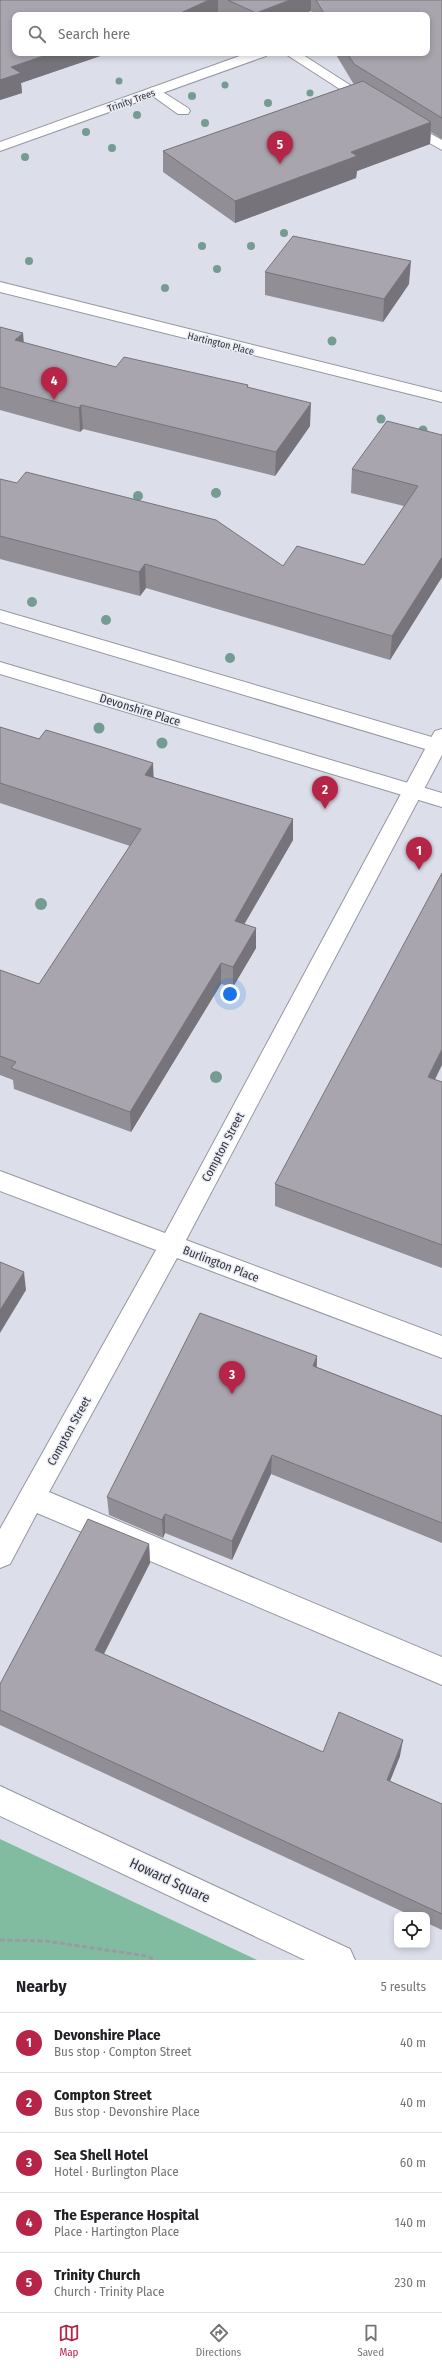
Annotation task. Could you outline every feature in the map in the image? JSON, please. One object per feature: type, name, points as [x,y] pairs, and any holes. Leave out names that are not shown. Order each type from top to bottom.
[{"type":"street","name":"Trinity Trees","points":[[0,147],[253,56]]},
{"type":"street","points":[[296,56],[442,146]]},
{"type":"street","points":[[155,91],[183,110]]},
{"type":"street","name":"Hartington Place","points":[[0,287],[442,397]]},
{"type":"street","points":[[0,616],[440,743]]},
{"type":"street","name":"Devonshire Place","points":[[0,668],[442,800]]},
{"type":"street","name":"Compton Street","points":[[0,1555],[171,1245],[412,791],[440,743]]},
{"type":"street","name":"Burlington Place","points":[[0,1181],[442,1347]]},
{"type":"street","points":[[32,1498],[442,1671]]},
{"type":"street","name":"Howard Square","points":[[0,1801],[340,1960]]},
{"type":"path","points":[[0,1940],[46,1941],[147,1956],[155,1960]]},
{"type":"green space","points":[[0,1839],[257,1960],[0,1960]]},
{"type":"building","points":[[0,0],[209,0],[183,12],[12,12],[12,56],[43,56],[11,67],[21,73],[0,80]]},
{"type":"building","points":[[228,0],[290,0],[259,12],[254,12]]},
{"type":"building","points":[[316,0],[442,0],[442,118],[354,64],[349,56],[430,56],[430,12],[323,12]]},
{"type":"building","points":[[363,81],[431,122],[351,152],[357,156],[235,201],[163,151]]},
{"type":"building","points":[[293,236],[411,261],[384,299],[265,272]]},
{"type":"building","points":[[0,327],[23,333],[15,340],[116,367],[124,357],[248,385],[247,387],[311,403],[276,452],[81,405],[79,408],[0,387]]},
{"type":"building","points":[[387,421],[442,435],[442,557],[392,636],[145,564],[139,572],[0,536],[0,479],[17,483],[26,472],[216,520],[283,566],[297,546],[364,565],[418,486],[352,469]]},
{"type":"building","points":[[0,727],[39,739],[46,730],[99,746],[153,763],[145,775],[293,819],[235,921],[256,928],[233,967],[221,963],[130,1112],[11,1068],[16,1062],[0,1056],[0,970],[39,984],[141,829],[0,783]]},
{"type":"building","points":[[442,873],[442,1049],[428,1077],[442,1082],[442,1245],[275,1184]]},
{"type":"building","points":[[0,1262],[24,1272],[0,1310]]},
{"type":"building","points":[[200,1313],[317,1356],[313,1366],[442,1416],[442,1523],[272,1455],[232,1541],[165,1514],[162,1520],[107,1497]]},
{"type":"building","points":[[88,1519],[149,1544],[95,1650],[323,1752],[339,1712],[403,1740],[387,1780],[442,1804],[442,1914],[0,1710],[0,1684]]},
{"type":"place","name":"Trinity Church","points":[[280,164]]},
{"type":"place","name":"The Esperance Hospital","points":[[54,400]]},
{"type":"place","name":"Compton Street","points":[[325,809]]},
{"type":"place","name":"Devonshire Place","points":[[419,870]]},
{"type":"place","name":"Sea Shell Hotel","points":[[232,1394]]}]
